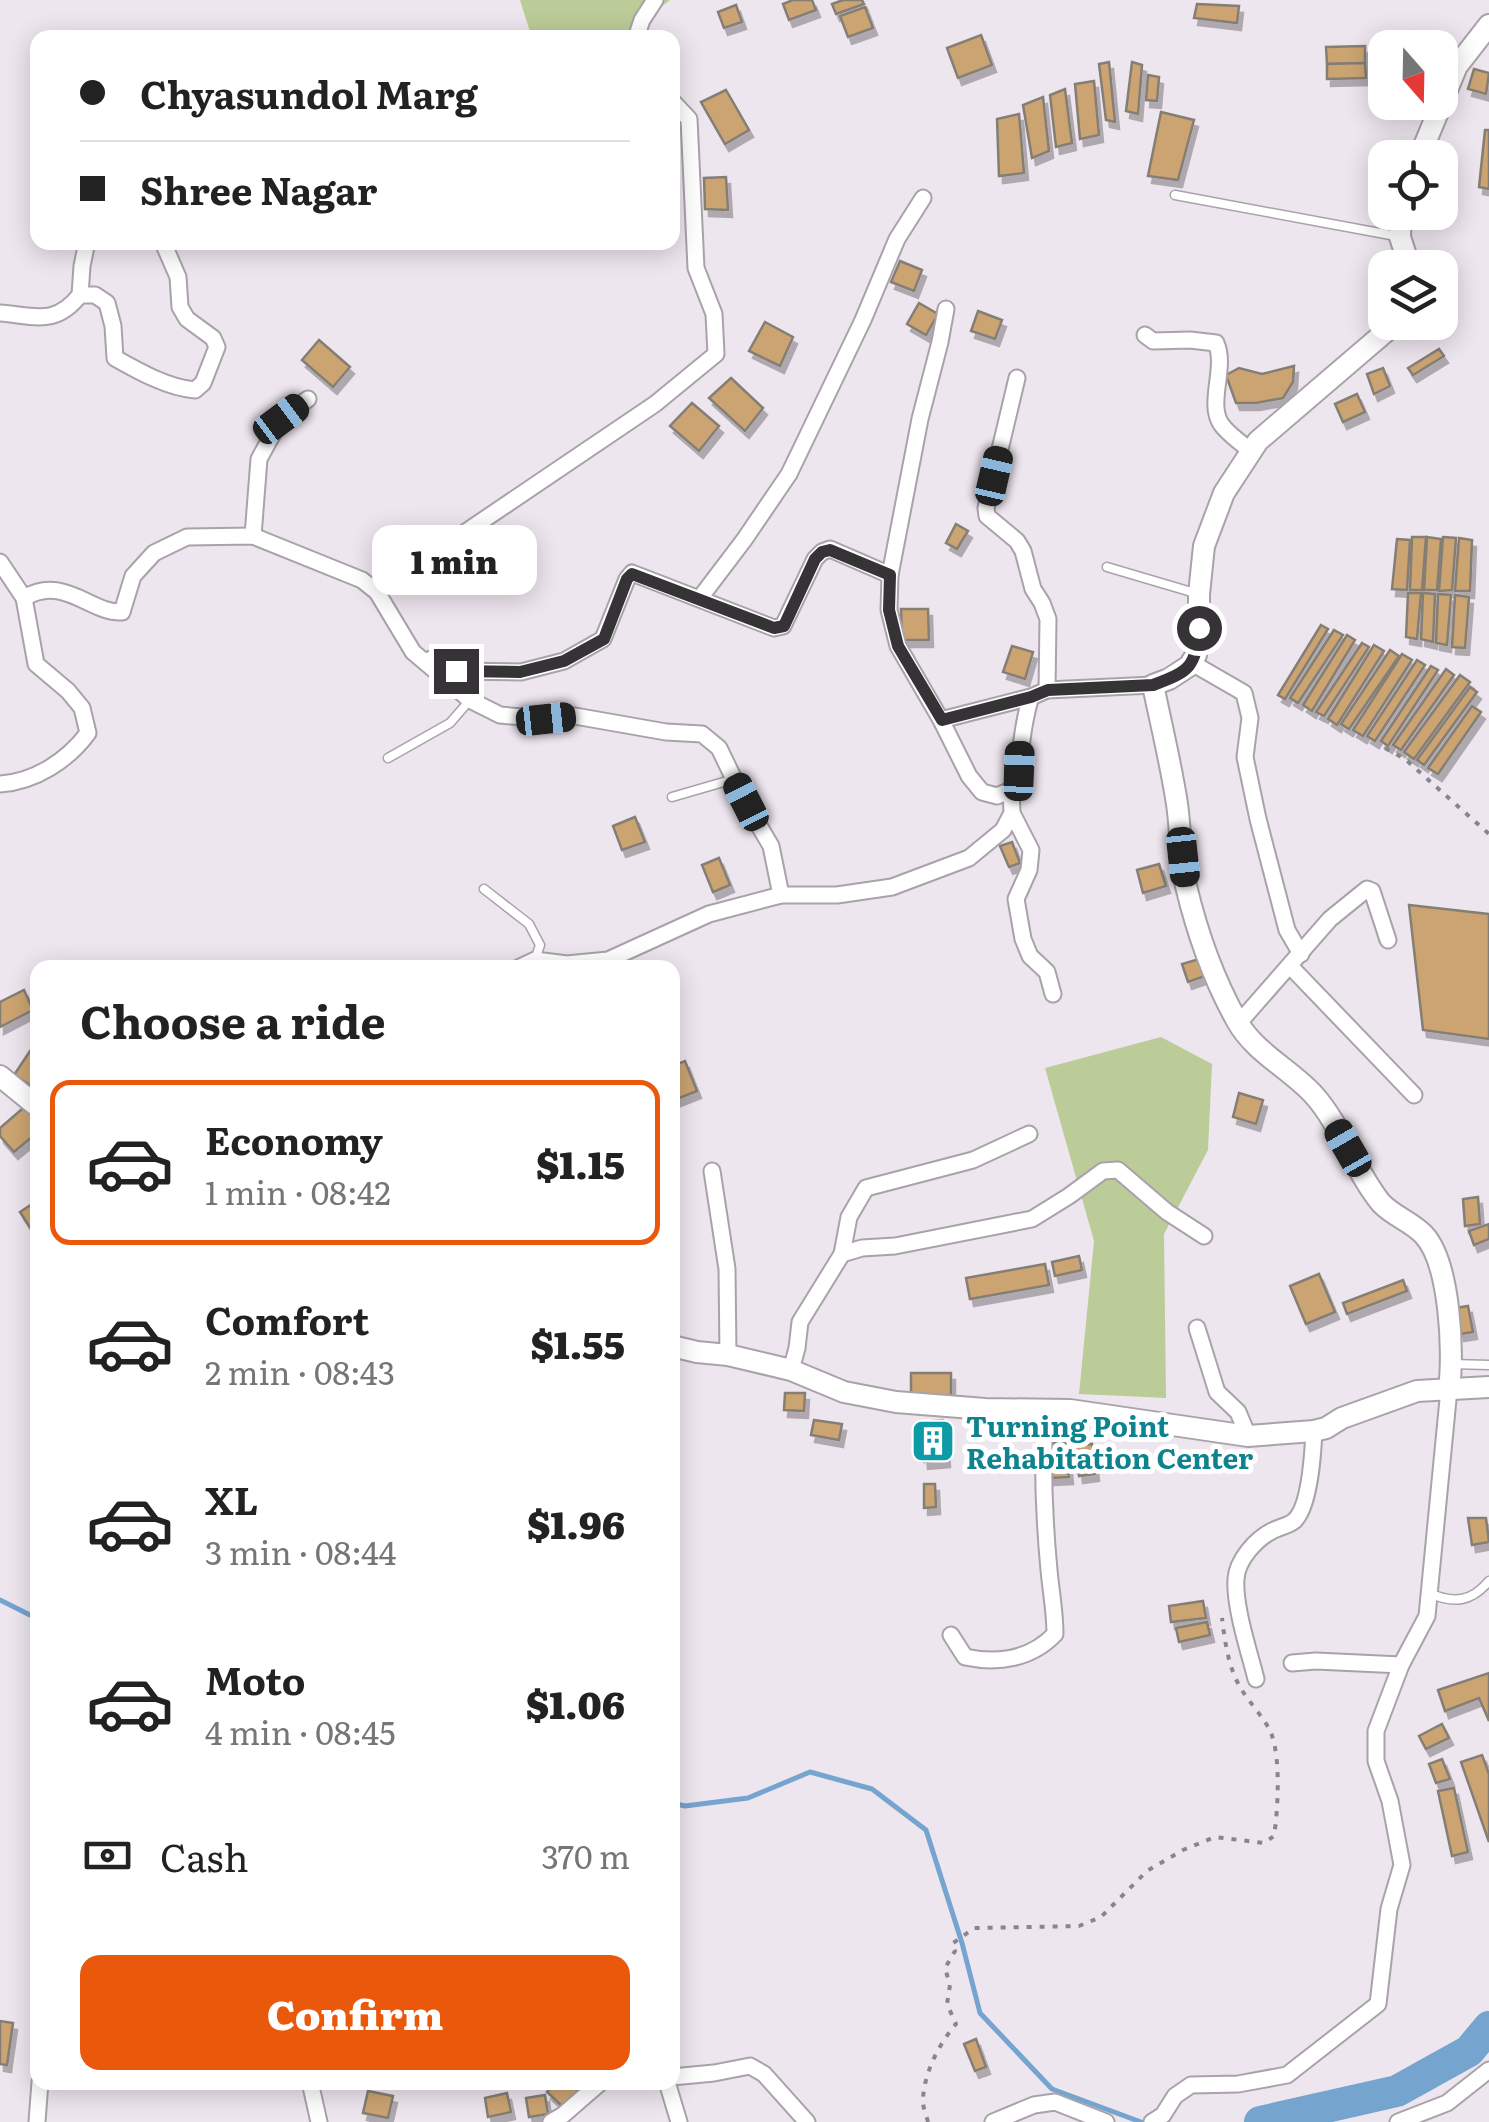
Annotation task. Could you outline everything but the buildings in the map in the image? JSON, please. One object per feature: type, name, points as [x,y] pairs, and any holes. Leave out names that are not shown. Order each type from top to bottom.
[{"type":"street","points":[[639,30],[654,0]]},
{"type":"street","points":[[1426,140],[1457,66],[1489,25]]},
{"type":"street","points":[[377,592],[655,404],[716,354],[714,314],[696,268],[689,118],[680,108]]},
{"type":"street","points":[[700,598],[789,474],[863,320],[896,239],[922,198]]},
{"type":"street","points":[[1400,230],[1404,250]]},
{"type":"street","points":[[0,313],[54,317],[68,310],[80,295],[85,250]]},
{"type":"street","points":[[80,295],[95,295],[107,303],[115,358],[136,370],[195,390],[202,383],[217,346],[214,338],[187,320],[180,307],[178,277],[166,250]]},
{"type":"street","points":[[946,309],[890,575],[889,610],[898,646],[942,720],[969,776],[982,792],[997,796],[1011,790]]},
{"type":"street","points":[[1145,335],[1153,342],[1216,343],[1220,353],[1216,411],[1220,423],[1251,452]]},
{"type":"street","points":[[942,720],[1048,690],[1153,685],[1192,663],[1199,628],[1204,546],[1224,493],[1258,441],[1376,340]]},
{"type":"street","points":[[1016,378],[986,508],[987,516],[1018,540],[1032,589],[1048,619],[1048,690]]},
{"type":"street","points":[[254,536],[259,459],[281,419],[308,399]]},
{"type":"street","points":[[24,598],[35,591],[63,592],[114,613],[122,612],[132,576],[154,552],[187,537],[254,536],[362,580],[377,592],[413,652],[470,700],[500,715],[546,719],[575,716],[666,732],[702,734],[718,748],[772,846],[781,896]]},
{"type":"street","points":[[413,652],[456,671],[520,672],[564,661],[604,639],[632,574],[774,628],[784,626],[815,559],[822,552],[830,550],[890,575]]},
{"type":"street","points":[[0,562],[24,598],[36,664],[82,708],[88,732],[76,748],[34,777],[0,784]]},
{"type":"street","points":[[1192,663],[1244,693],[1250,718],[1245,757],[1295,960],[1414,1094]]},
{"type":"street","points":[[1153,685],[1176,803],[1186,884],[1202,943],[1238,1024],[1312,1093],[1383,1205],[1424,1235],[1434,1250],[1441,1267],[1452,1364],[1427,1616],[1401,1665],[1376,1731],[1376,1761],[1390,1801],[1402,1864],[1389,1909],[1378,2004],[1288,2075],[1238,2084],[1191,2085],[1176,2096],[1158,2119]]},
{"type":"street","points":[[1031,697],[1024,715],[1019,771],[1011,790],[1012,813],[1031,850],[1029,870],[1016,899],[1030,956],[1047,972],[1053,994]]},
{"type":"street","points":[[608,960],[709,914],[781,896],[836,895],[892,887],[969,858],[1003,830],[1012,813]]},
{"type":"street","points":[[1238,1024],[1330,920],[1367,889],[1372,891],[1388,940]]},
{"type":"street","points":[[0,1076],[30,1100]]},
{"type":"street","points":[[790,1370],[800,1322],[842,1254],[849,1217],[866,1188],[973,1160],[1030,1134]]},
{"type":"street","points":[[842,1254],[1032,1219],[1103,1171],[1118,1170],[1167,1212],[1204,1236]]},
{"type":"street","points":[[712,1171],[727,1268],[728,1355]]},
{"type":"street","points":[[1197,1328],[1217,1392],[1238,1412],[1248,1436]]},
{"type":"street","points":[[680,1348],[790,1370],[844,1392],[896,1402],[1088,1412],[1248,1436],[1326,1428],[1342,1418],[1418,1391],[1489,1388]]},
{"type":"street","points":[[951,1635],[965,1657],[987,1662],[1014,1658],[1044,1645],[1055,1634],[1042,1454],[1045,1410]]},
{"type":"street","points":[[1256,1679],[1236,1576],[1250,1548],[1268,1532],[1293,1522],[1302,1510],[1314,1454],[1314,1431]]},
{"type":"street","points":[[1292,1663],[1316,1660],[1401,1665]]},
{"type":"street","points":[[680,2076],[750,2066],[764,2074],[807,2122]]},
{"type":"street","points":[[1398,2122],[1447,2102],[1489,2070]]},
{"type":"street","points":[[37,2122],[39,2090]]},
{"type":"street","points":[[312,2090],[319,2122]]},
{"type":"street","points":[[550,2122],[592,2090]]},
{"type":"street","points":[[669,2090],[678,2122]]},
{"type":"street","points":[[992,2122],[1055,2102],[1106,2122]]},
{"type":"lane","points":[[1175,196],[1400,237]]},
{"type":"lane","points":[[1107,567],[1199,594]]},
{"type":"lane","points":[[388,758],[450,723],[470,700]]},
{"type":"lane","points":[[672,797],[734,779]]},
{"type":"lane","points":[[484,889],[529,924],[540,945],[536,960]]},
{"type":"lane","points":[[1452,1364],[1489,1365]]},
{"type":"lane","points":[[1430,1593],[1456,1602],[1481,1590],[1489,1581]]},
{"type":"path","points":[[1385,748],[1420,771],[1489,834]]},
{"type":"path","points":[[928,2122],[922,2102],[928,2074],[941,2042],[956,2024],[947,2004],[950,1985],[945,1968],[955,1952],[952,1944],[974,1928],[1079,1926],[1101,1917],[1148,1871],[1183,1850],[1215,1837],[1264,1843],[1274,1836],[1278,1816],[1271,1731],[1238,1684],[1226,1650],[1222,1613]]},
{"type":"green space","points":[[520,0],[670,0],[636,30],[529,30]]},
{"type":"green space","points":[[1161,1037],[1212,1064],[1208,1150],[1164,1234],[1166,1398],[1079,1394],[1094,1241],[1045,1068]]},
{"type":"waterway","points":[[0,1600],[30,1615]]},
{"type":"waterway","points":[[680,1805],[748,1798],[810,1772],[872,1789],[926,1830],[980,2013],[1052,2089],[1141,2122]]},
{"type":"waterway","points":[[1260,2122],[1397,2091],[1469,2051],[1489,2027]]},
{"type":"place","name":"Turning Point Rehabitation Center","points":[[933,1441]]},
{"type":"route","points":[[456,671],[520,672],[564,661],[604,639],[632,574],[774,628],[784,626],[815,559],[830,550],[890,575],[889,610],[898,646],[942,720],[1048,690],[1153,685],[1192,663],[1199,628]]}]
